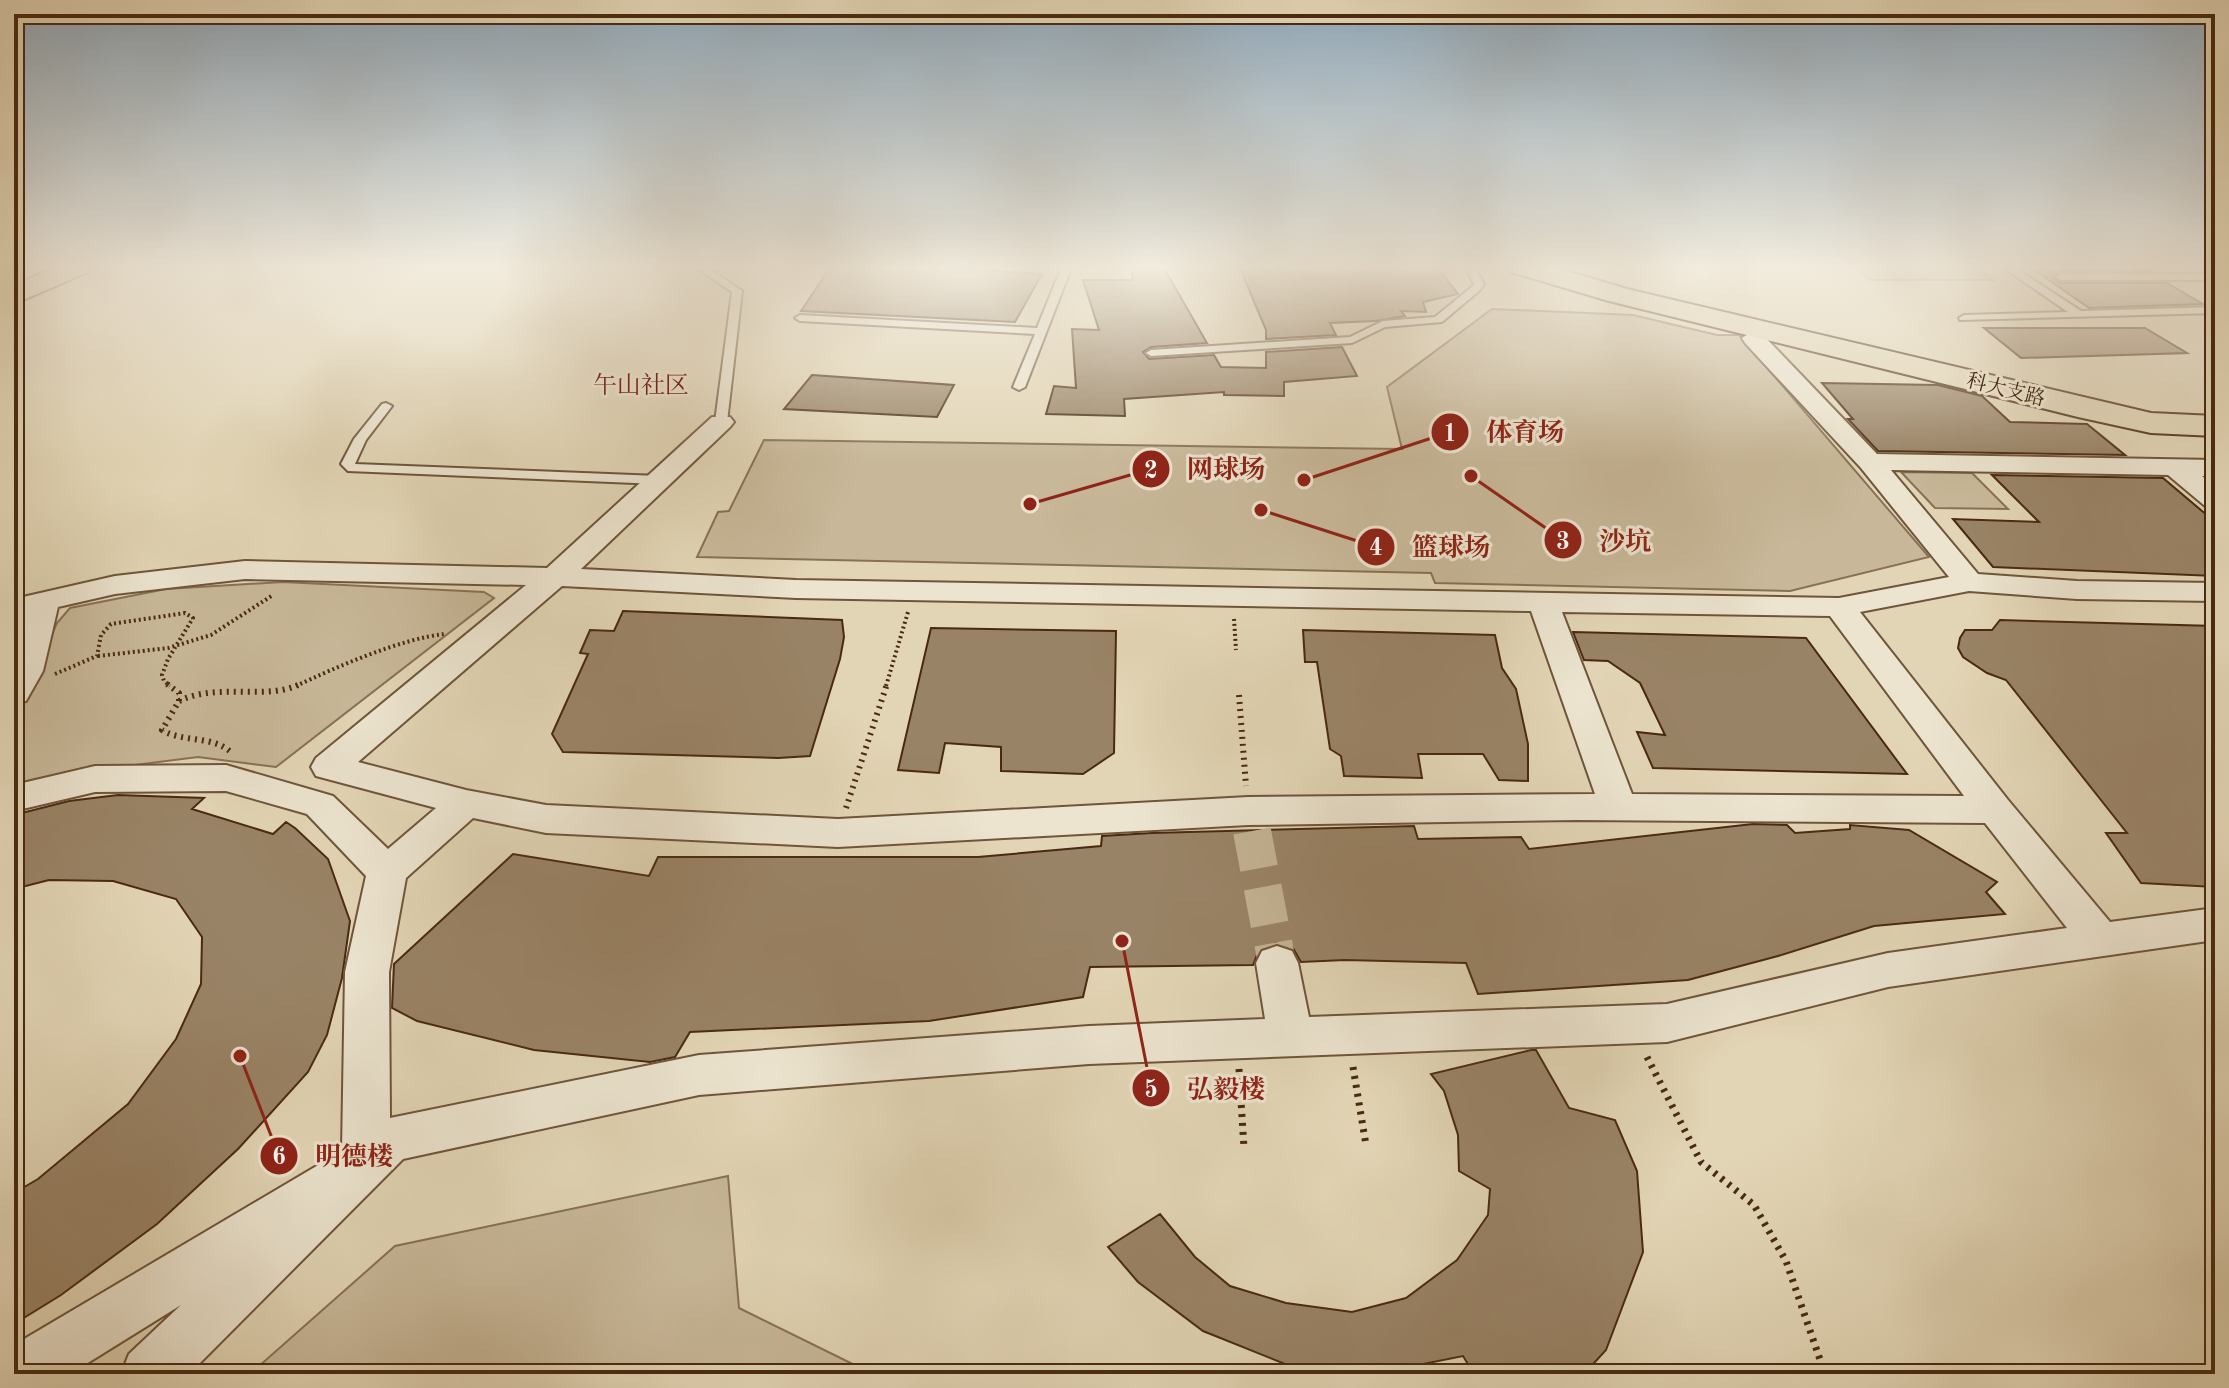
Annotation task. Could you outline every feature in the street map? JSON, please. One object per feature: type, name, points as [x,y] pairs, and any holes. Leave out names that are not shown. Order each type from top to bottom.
[{"type":"main road","name":"科大支路","points":[[1766,331],[2151,423],[2215,426]]},
{"type":"main road","name":"科大支路","points":[[1800,331],[2104,404],[2166,415],[2200,414],[2215,409]]},
{"type":"street","points":[[1753,338],[1870,462],[1969,582]]},
{"type":"street","points":[[721,422],[555,577],[329,767],[466,803],[546,819],[838,833],[1618,807],[1995,810]]},
{"type":"street","points":[[1870,462],[2215,468]]},
{"type":"street","points":[[2176,468],[2215,500]]},
{"type":"street","points":[[16,689],[26,671],[29,604],[115,585],[245,570],[555,577],[915,592],[1839,607],[1969,582],[2077,590],[2215,592]]},
{"type":"street","points":[[1543,601],[1618,807]]},
{"type":"street","points":[[1839,607],[1995,810],[2101,941]]},
{"type":"street","points":[[14,798],[95,779],[226,778],[320,805],[387,872]]},
{"type":"street","points":[[366,1163],[367,972],[387,872],[466,803]]},
{"type":"street","points":[[149,1374],[389,1140],[699,1075],[1089,1045],[1667,1023],[1888,970],[2215,924]]},
{"type":"street","points":[[1277,963],[1290,1036]]},
{"type":"street","points":[[18,1374],[366,1163]]},
{"type":"lane","points":[[721,422],[732,331]]},
{"type":"lane","points":[[1019,387],[1041,331],[1037,331]]},
{"type":"lane","points":[[1151,353],[1352,340],[1370,331]]},
{"type":"lane","points":[[386,406],[360,439],[347,464],[352,468],[659,480]]},
{"type":"path","points":[[16,689],[97,656],[177,645],[224,628],[306,571]]},
{"type":"path","points":[[838,833],[915,592]]},
{"type":"path","points":[[1232,597],[1236,650]]},
{"type":"path","points":[[97,656],[101,635],[111,624],[185,613],[193,618],[170,653],[163,675],[164,681],[179,693],[179,701],[162,730],[182,740],[214,741],[227,747],[233,762],[249,774],[247,784]]},
{"type":"path","points":[[179,701],[194,694],[223,690],[289,690],[327,671],[428,634],[483,638]]},
{"type":"path","points":[[1239,695],[1250,821]]},
{"type":"path","points":[[1630,1024],[1701,1162],[1754,1205],[1786,1261],[1825,1374]]},
{"type":"path","points":[[1347,1033],[1366,1145]]},
{"type":"path","points":[[1237,1038],[1244,1148]]},
{"type":"shaded area","points":[[1463,331],[1699,331],[1739,335],[1929,557],[1790,591],[1435,583],[1431,573],[697,557],[718,512],[729,511],[764,440],[1402,449],[1387,387]]},
{"type":"shaded area","points":[[1901,472],[1972,473],[2008,509],[1935,508]]},
{"type":"shaded area","points":[[283,582],[484,592],[494,598],[276,767],[198,757],[119,767],[14,786],[14,720],[57,623],[70,608],[166,589]]},
{"type":"shaded area","points":[[728,1176],[739,1308],[873,1374],[250,1374],[395,1246]]},
{"type":"building","points":[[1072,331],[1200,331],[1207,343],[1151,347],[1143,352],[1149,359],[1214,355],[1221,367],[1266,368],[1266,352],[1342,347],[1357,376],[1284,382],[1284,396],[1224,395],[1224,392],[1124,399],[1125,416],[1046,414],[1054,386],[1076,388]]},
{"type":"building","points":[[1266,331],[1334,331],[1336,335],[1266,339]]},
{"type":"building","points":[[1987,331],[2150,331],[2187,353],[2021,358]]},
{"type":"building","points":[[812,375],[954,385],[937,417],[784,409]]},
{"type":"building","points":[[1822,383],[1938,385],[1982,396],[2010,422],[2087,424],[2125,455],[1878,451],[1848,419],[1853,419]]},
{"type":"building","points":[[1992,475],[2163,478],[2215,522],[2215,576],[1993,567],[1953,519],[2039,522]]},
{"type":"building","points":[[623,611],[842,620],[844,637],[840,659],[810,756],[778,758],[563,752],[552,734],[588,654],[580,653],[590,630],[614,631]]},
{"type":"building","points":[[2000,620],[2215,626],[2215,887],[2141,883],[2106,833],[2127,833],[2006,680],[1987,673],[1963,657],[1958,648],[1965,630],[1992,630]]},
{"type":"building","points":[[931,628],[1116,631],[1114,753],[1083,774],[1001,771],[1001,747],[945,743],[939,773],[898,770]]},
{"type":"building","points":[[1303,630],[1495,635],[1502,668],[1516,689],[1528,744],[1528,781],[1499,780],[1483,754],[1418,754],[1422,778],[1344,776],[1341,756],[1330,749],[1317,662],[1305,662]]},
{"type":"building","points":[[1573,632],[1806,638],[1907,774],[1653,768],[1637,732],[1665,735],[1640,683],[1608,661],[1584,660]]},
{"type":"building","points":[[118,795],[204,798],[192,809],[273,834],[286,822],[295,828],[328,859],[350,921],[342,978],[327,1035],[308,1072],[238,1149],[157,1224],[61,1295],[14,1324],[14,1193],[38,1179],[128,1104],[176,1039],[201,984],[202,937],[176,899],[113,881],[49,880],[14,889],[14,815],[69,801]]},
{"type":"building","points":[[1753,824],[1787,825],[1795,833],[1850,829],[1850,825],[1909,830],[1997,882],[1986,892],[2005,914],[1874,926],[1688,980],[1478,994],[1466,963],[1301,962],[1293,948],[1276,943],[1259,950],[1253,965],[1090,967],[1083,997],[929,1021],[690,1032],[675,1057],[650,1062],[534,1050],[417,1021],[392,1008],[394,964],[513,854],[649,876],[658,857],[978,857],[1101,846],[1102,836],[1152,833],[1414,826],[1418,839],[1521,837],[1529,849]]},
{"type":"building","points":[[1536,1050],[1569,1108],[1615,1120],[1637,1171],[1643,1252],[1606,1350],[1584,1374],[1474,1374],[1463,1356],[1383,1372],[1290,1366],[1203,1331],[1138,1282],[1108,1247],[1160,1214],[1195,1257],[1230,1286],[1286,1303],[1352,1312],[1406,1298],[1457,1260],[1488,1215],[1490,1189],[1459,1171],[1458,1135],[1444,1091],[1431,1074]]},
{"type":"tunnel","points":[[1252,831],[1277,963]]},
{"type":"place","name":"沙坑","points":[[1471,476]]},
{"type":"place","name":"体育场","points":[[1304,480]]},
{"type":"place","name":"网球场","points":[[1030,504]]},
{"type":"place","name":"篮球场","points":[[1261,510]]},
{"type":"place","name":"弘毅楼","points":[[1122,941]]},
{"type":"place","name":"明德楼","points":[[240,1056]]},
{"type":"district","name":"午山社区","points":[[641,385]]}]
